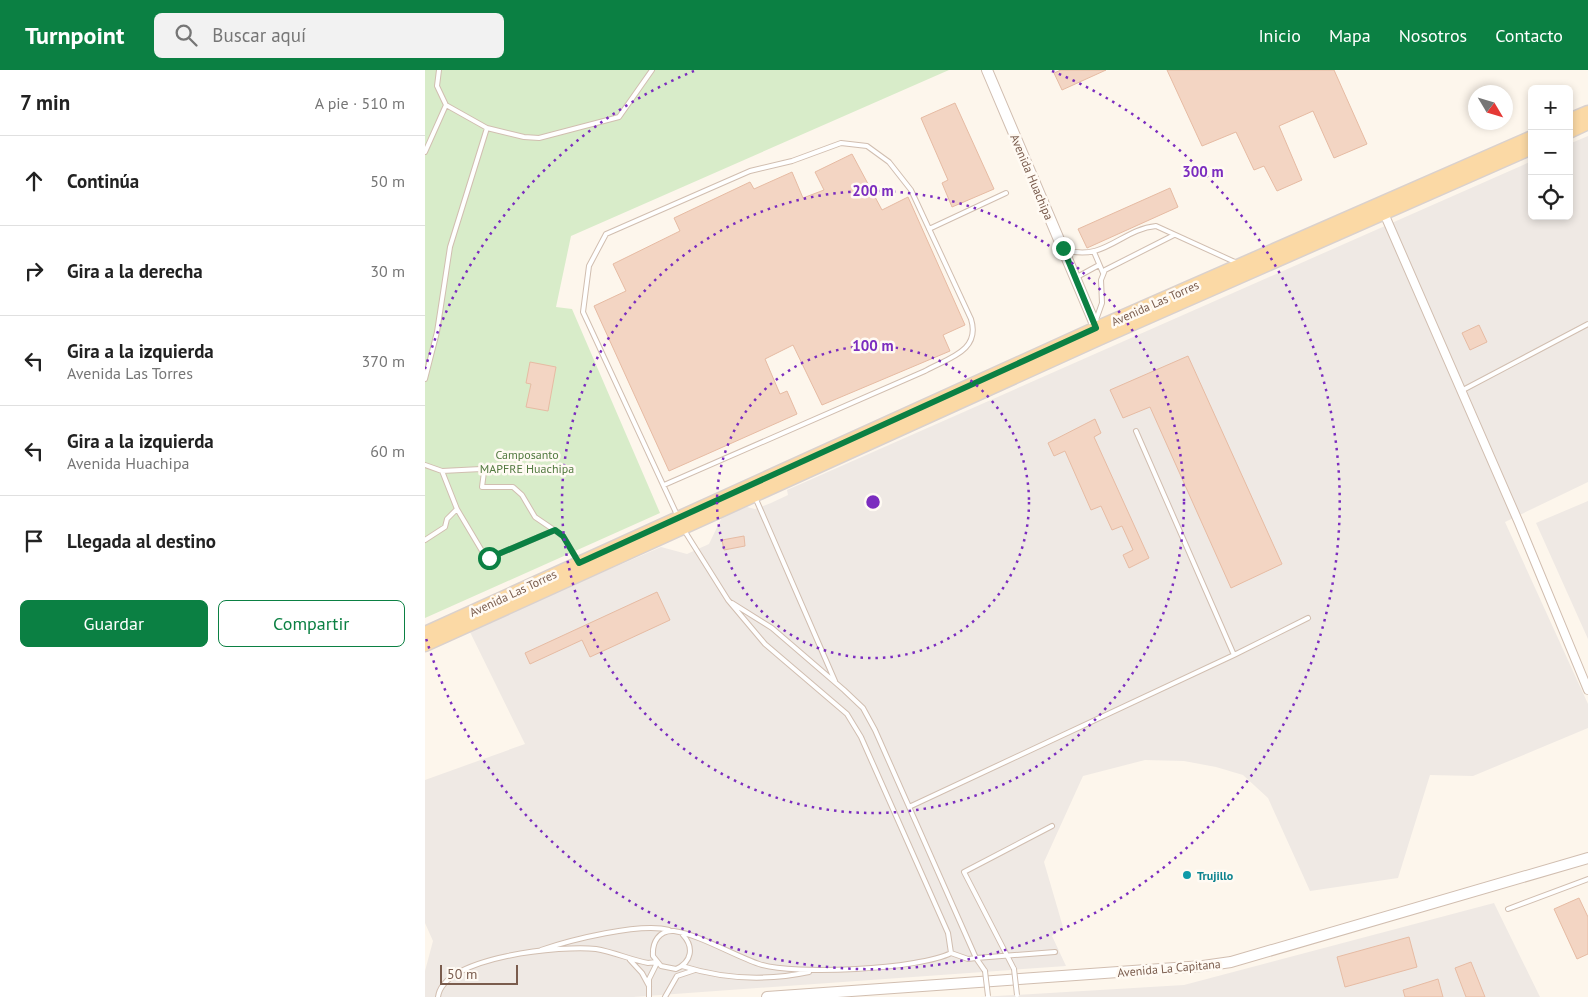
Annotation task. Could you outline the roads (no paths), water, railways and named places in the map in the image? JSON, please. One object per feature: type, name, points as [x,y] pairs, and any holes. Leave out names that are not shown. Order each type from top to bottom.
[{"type":"main road","points":[[1573,118],[1588,112]]},
{"type":"main road","points":[[1573,130],[1588,124]]},
{"type":"main road","name":"Avenida Las Torres","points":[[425,633],[579,563],[754,495],[1097,330],[1382,209],[1528,139]]},
{"type":"main road","name":"Avenida Las Torres","points":[[425,644],[681,522],[1241,265],[1528,150]]},
{"type":"street","name":"Avenida Huachipa","points":[[987,70],[1097,330]]},
{"type":"street","points":[[1382,209],[1588,690]]},
{"type":"street","name":"Avenida La Capitana","points":[[767,997],[1213,965],[1231,962],[1588,858]]},
{"type":"lane","points":[[439,70],[437,86],[446,105],[487,128],[524,137],[539,138],[619,117],[652,70]]},
{"type":"lane","points":[[425,152],[446,105]]},
{"type":"lane","points":[[425,379],[437,332],[450,247],[487,128]]},
{"type":"lane","points":[[664,485],[925,371],[960,352],[971,342],[975,331],[971,319],[911,190],[889,162],[867,146],[841,144],[792,161],[750,171],[606,234],[589,266],[583,312],[681,522],[728,600],[765,644],[847,714],[861,737],[948,933],[951,953]]},
{"type":"lane","points":[[929,229],[1006,193]]},
{"type":"lane","points":[[1063,248],[1078,254],[1094,252],[1151,226],[1161,228],[1241,265]]},
{"type":"lane","points":[[1097,330],[1102,303],[1101,280],[1103,274],[1111,265],[1174,235]]},
{"type":"lane","points":[[1094,252],[1103,274]]},
{"type":"lane","points":[[1075,278],[1099,265]]},
{"type":"lane","points":[[1461,391],[1588,324]]},
{"type":"lane","points":[[1136,431],[1234,655]]},
{"type":"lane","points":[[425,465],[442,472],[481,469],[484,472],[482,487],[513,487],[522,495],[535,517],[563,536],[579,563]]},
{"type":"lane","points":[[442,472],[457,509],[485,556],[489,558],[555,530]]},
{"type":"lane","points":[[754,495],[836,683]]},
{"type":"lane","points":[[425,540],[445,527],[447,518],[457,509]]},
{"type":"lane","points":[[728,600],[772,628],[863,708],[976,958],[985,971],[988,997]]},
{"type":"lane","points":[[909,807],[1234,655],[1308,618]]},
{"type":"lane","points":[[1018,996],[1015,969],[964,872],[1052,826]]},
{"type":"lane","points":[[1508,909],[1588,879]]},
{"type":"lane","points":[[438,997],[446,982],[464,968],[534,952],[565,942],[636,930],[662,928],[761,964],[780,969],[814,971]]},
{"type":"lane","points":[[673,931],[659,936],[654,941],[653,956],[665,969],[681,966],[726,976],[789,976],[814,971],[917,963],[940,959],[951,953],[969,959],[1055,952]]},
{"type":"lane","points":[[665,996],[691,951],[690,944],[683,935]]},
{"type":"lane","points":[[534,952],[579,948],[597,949],[629,960],[648,963],[657,962]]},
{"type":"lane","points":[[629,960],[642,973],[649,986]]},
{"type":"lane","points":[[649,996],[649,979],[657,962]]},
{"type":"lane","points":[[677,976],[695,970]]},
{"type":"place","name":"Trujillo","points":[[1187,875]]},
{"type":"park label","name":"Camposanto MAPFRE Huachipa","points":[[527,461]]}]
